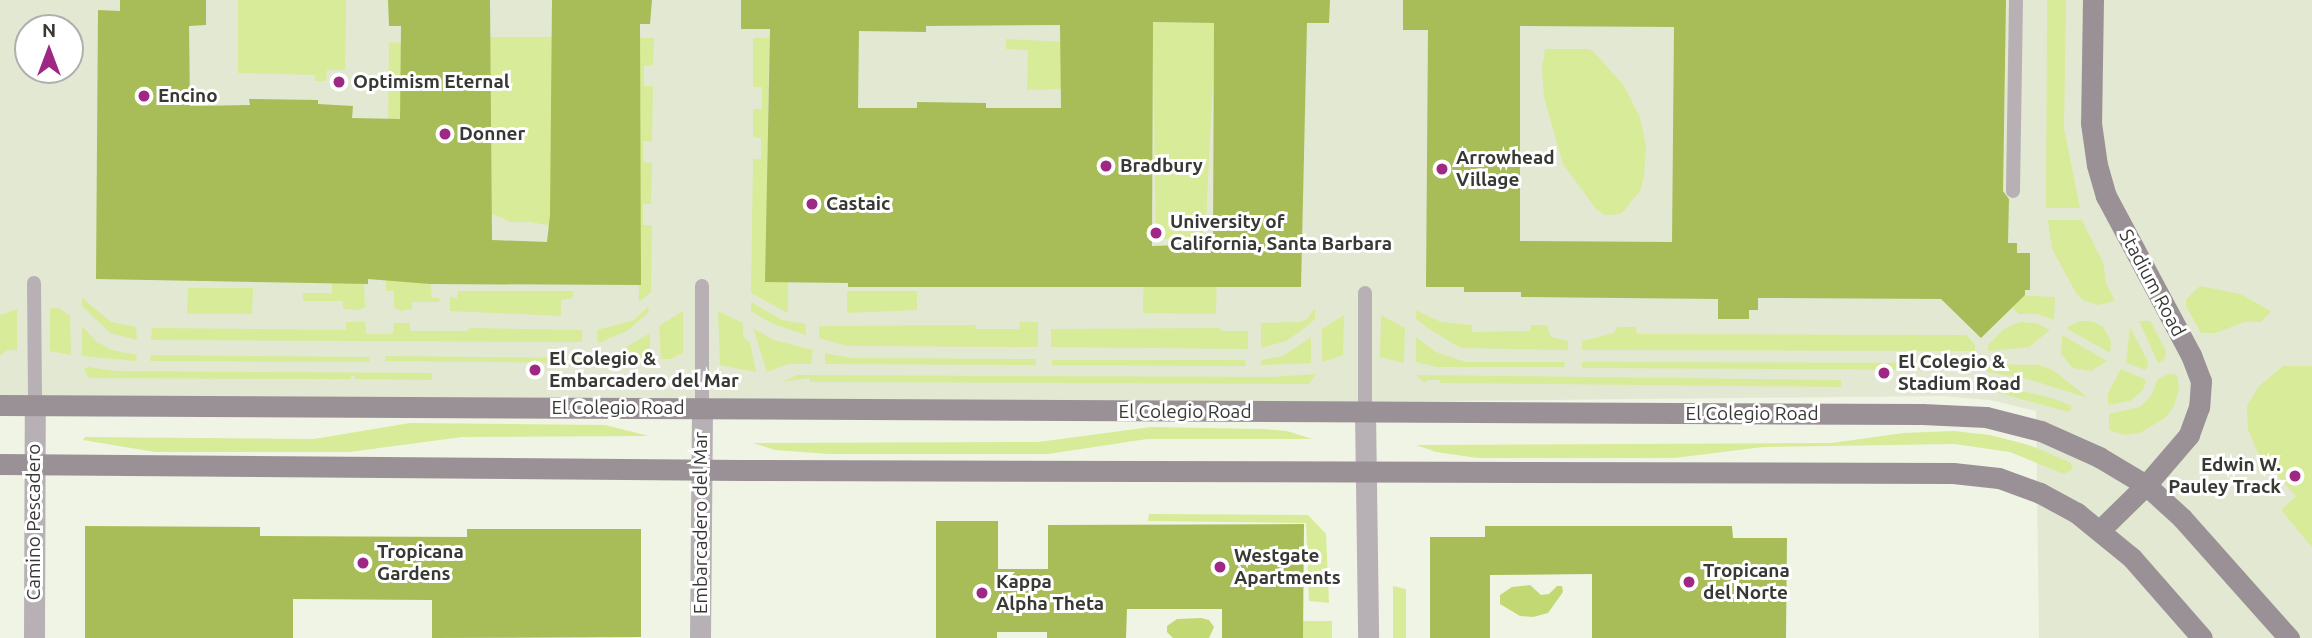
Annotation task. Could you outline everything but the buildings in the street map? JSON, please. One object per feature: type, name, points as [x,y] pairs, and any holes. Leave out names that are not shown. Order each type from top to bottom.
[{"type":"main road","name":"Stadium Road","points":[[2093,0],[2091,123],[2097,166],[2106,196],[2191,355],[2201,381],[2199,407],[2189,436],[2146,485],[2100,530]]},
{"type":"main road","name":"El Colegio Road","points":[[0,405],[1922,414],[1986,417],[2052,436],[2099,457],[2146,485],[2182,518],[2289,638]]},
{"type":"main road","points":[[0,464],[701,470],[1953,473],[1999,478],[2040,494],[2100,530],[2132,558],[2202,638]]},
{"type":"street","name":"Camino Pescadero","points":[[34,638],[35,405]]},
{"type":"street","name":"Embarcadero del Mar","points":[[701,638],[702,409]]},
{"type":"street","points":[[1366,412],[1368,638]]},
{"type":"lane","points":[[2013,191],[2016,0]]},
{"type":"lane","points":[[34,283],[35,405]]},
{"type":"lane","points":[[702,286],[702,409]]},
{"type":"lane","points":[[1365,293],[1366,412]]},
{"type":"shaded area","name":"University of California, Santa Barbara","points":[[0,0],[2312,0],[2312,638],[2039,638],[2036,411],[1990,400],[1942,396],[1340,402],[0,402]]},
{"type":"shaded area","points":[[238,0],[346,0],[345,70],[327,70],[326,81],[315,81],[315,75],[238,73]]},
{"type":"shaded area","points":[[2047,0],[2066,0],[2064,128],[2080,208],[2046,208]]},
{"type":"shaded area","points":[[1119,22],[1251,23],[1214,60],[1205,239],[1156,239],[1153,56]]},
{"type":"shaded area","points":[[490,37],[564,37],[587,232],[530,222],[511,222],[490,213]]},
{"type":"shaded area","points":[[635,38],[654,38],[653,65],[644,66],[644,86],[653,86],[652,141],[643,141],[643,162],[652,163],[651,204],[643,204],[643,225],[652,225],[651,292],[639,302]]},
{"type":"shaded area","points":[[753,38],[769,38],[766,280],[788,280],[788,313],[751,293],[753,159],[761,159],[761,138],[753,137],[753,109],[762,109],[762,87],[753,87]]},
{"type":"shaded area","points":[[1006,39],[1067,42],[1061,89],[1027,90],[1028,50],[1006,49]]},
{"type":"shaded area","points":[[389,42],[402,43],[432,298],[440,298],[439,302],[412,302],[412,309],[401,311],[394,307],[394,291],[386,291]]},
{"type":"shaded area","points":[[1545,49],[1589,49],[1594,52],[1624,86],[1640,117],[1646,146],[1644,177],[1640,191],[1621,214],[1605,215],[1596,209],[1563,164],[1544,97],[1542,69]]},
{"type":"shaded area","points":[[2048,220],[2082,220],[2104,265],[2105,281],[2115,301],[2098,305],[2083,300],[2076,293],[2052,249]]},
{"type":"shaded area","points":[[1144,267],[1217,268],[1216,314],[1143,313]]},
{"type":"shaded area","points":[[332,283],[364,284],[365,307],[359,310],[343,309],[343,301],[303,301],[303,293],[332,293]]},
{"type":"shaded area","points":[[2200,286],[2240,294],[2271,311],[2261,322],[2244,322],[2216,333],[2201,333],[2186,306],[2186,299]]},
{"type":"shaded area","points":[[188,288],[253,288],[252,314],[187,314]]},
{"type":"shaded area","points":[[458,291],[573,291],[573,298],[561,300],[561,316],[450,311],[450,297],[457,299]]},
{"type":"shaded area","points":[[847,291],[917,291],[917,310],[847,313]]},
{"type":"shaded area","points":[[2014,295],[2055,297],[2054,320],[2037,314],[2019,314],[2014,310]]},
{"type":"shaded area","points":[[82,298],[111,322],[136,327],[137,340],[110,333],[82,306]]},
{"type":"shaded area","points":[[751,302],[782,320],[806,324],[806,335],[771,323],[751,311]]},
{"type":"shaded area","points":[[648,307],[649,312],[627,331],[598,343],[597,330],[634,320]]},
{"type":"shaded area","points":[[50,308],[59,308],[70,316],[71,355],[50,351]]},
{"type":"shaded area","points":[[1315,308],[1315,319],[1302,330],[1286,341],[1261,348],[1261,323],[1299,322],[1306,320]]},
{"type":"shaded area","points":[[17,309],[17,350],[8,350],[0,355],[0,315]]},
{"type":"shaded area","points":[[1416,310],[1441,322],[1472,325],[1472,332],[1530,331],[1531,325],[1547,325],[1551,337],[1568,341],[1568,350],[1461,348],[1416,319]]},
{"type":"shaded area","points":[[683,311],[683,353],[671,359],[661,359],[659,326]]},
{"type":"shaded area","points":[[718,311],[743,323],[743,337],[750,342],[756,372],[720,365]]},
{"type":"shaded area","points":[[1344,315],[1343,355],[1322,362],[1322,329]]},
{"type":"shaded area","points":[[1381,315],[1405,328],[1404,363],[1380,357]]},
{"type":"shaded area","points":[[2080,321],[2092,321],[2103,327],[2111,341],[2110,353],[2066,328]]},
{"type":"shaded area","points":[[2139,321],[2150,321],[2166,351],[2164,360],[2158,363]]},
{"type":"shaded area","points":[[346,322],[365,322],[366,334],[393,334],[394,323],[410,323],[410,331],[468,331],[469,328],[582,330],[582,342],[151,340],[152,328],[346,330]]},
{"type":"shaded area","points":[[1020,322],[1038,322],[1038,347],[847,346],[819,338],[819,326],[976,325],[976,329],[1019,329]]},
{"type":"shaded area","points":[[2020,322],[2036,323],[2050,330],[2029,347],[1988,351],[1988,345],[2004,329]]},
{"type":"shaded area","points":[[82,326],[97,342],[112,350],[137,355],[136,361],[82,356]]},
{"type":"shaded area","points":[[1617,327],[1636,327],[1637,334],[1966,335],[1975,345],[1975,351],[1582,350],[1582,341],[1614,333]]},
{"type":"shaded area","points":[[2130,327],[2148,362],[2146,370],[2126,363]]},
{"type":"shaded area","points":[[753,328],[774,340],[813,350],[811,364],[788,364],[767,372]]},
{"type":"shaded area","points":[[1220,328],[1221,331],[1248,331],[1248,349],[1051,347],[1051,329]]},
{"type":"shaded area","points":[[650,333],[650,360],[597,362],[597,358],[611,356]]},
{"type":"shaded area","points":[[2062,335],[2107,361],[2091,371],[2073,368],[2061,354]]},
{"type":"shaded area","points":[[1311,337],[1311,363],[1261,365],[1261,360],[1283,356]]},
{"type":"shaded area","points":[[1416,337],[1436,352],[1465,362],[1565,362],[1564,367],[1437,367],[1416,362]]},
{"type":"shaded area","points":[[825,353],[851,358],[1036,359],[1036,365],[825,364]]},
{"type":"shaded area","points":[[151,355],[370,357],[369,362],[150,361]]},
{"type":"shaded area","points":[[385,356],[585,358],[583,363],[385,361]]},
{"type":"shaded area","points":[[1052,360],[1245,360],[1246,366],[1052,365]]},
{"type":"shaded area","points":[[1582,362],[1970,363],[1970,370],[1582,368]]},
{"type":"shaded area","points":[[1988,364],[2040,365],[2053,370],[2088,398],[2028,379],[1987,372]]},
{"type":"shaded area","name":"Edwin W. Pauley Track","points":[[2283,366],[2312,366],[2312,547],[2281,510],[2296,496],[2259,455],[2248,430],[2247,406],[2259,386]]},
{"type":"shaded area","points":[[84,368],[115,371],[432,373],[432,380],[355,379],[355,376],[351,376],[351,379],[88,378]]},
{"type":"shaded area","points":[[2121,369],[2146,380],[2143,390],[2130,401],[2108,405],[2108,393]]},
{"type":"shaded area","points":[[1316,374],[1309,384],[810,382],[809,378],[782,382],[797,375],[1272,377]]},
{"type":"shaded area","points":[[2168,374],[2177,375],[2179,389],[2174,406],[2165,418],[2140,433],[2125,435],[2109,430],[2109,414],[2140,407],[2151,396],[2158,379]]},
{"type":"shaded area","points":[[1416,375],[1841,380],[1841,387],[1440,383],[1439,380],[1427,380],[1425,383]]},
{"type":"shaded area","points":[[1989,383],[2051,398],[2072,406],[2069,412],[1988,390]]},
{"type":"shaded area","points":[[410,423],[605,425],[649,436],[462,437],[349,452],[155,452],[83,440],[85,437],[314,439]]},
{"type":"shaded area","points":[[1151,427],[1263,429],[1287,431],[1312,439],[1147,439],[1048,454],[829,454],[775,450],[753,443],[1038,442]]},
{"type":"shaded area","points":[[1954,431],[1990,435],[2029,445],[2071,463],[2073,469],[2064,474],[2010,452],[1954,444],[1763,447],[1674,458],[1478,458],[1436,452],[1416,445],[1832,443],[1903,433]]},
{"type":"shaded area","points":[[1149,514],[1308,515],[1326,534],[1329,603],[1309,601],[1306,523],[1148,521]]},
{"type":"shaded area","points":[[1530,585],[1541,595],[1549,594],[1557,586],[1562,586],[1563,592],[1548,613],[1533,617],[1520,616],[1500,604],[1500,595],[1512,587]]},
{"type":"shaded area","points":[[1393,586],[1406,589],[1406,638],[1393,638]]},
{"type":"shaded area","points":[[1177,619],[1209,620],[1214,627],[1209,638],[1173,638],[1167,632],[1167,626]]},
{"type":"shaded area","points":[[1301,621],[1332,621],[1332,638],[1301,638]]},
{"type":"place","name":"Optimism Eternal","points":[[339,82]]},
{"type":"place","name":"Encino","points":[[144,96]]},
{"type":"place","name":"Donner","points":[[445,134]]},
{"type":"place","name":"Bradbury","points":[[1106,166]]},
{"type":"place","name":"Arrowhead Village","points":[[1442,169]]},
{"type":"place","name":"Castaic","points":[[812,204]]},
{"type":"place","name":"University of California, Santa Barbara","points":[[1156,233]]},
{"type":"place","name":"El Colegio & Embarcadero del Mar","points":[[535,370]]},
{"type":"place","name":"El Colegio & Stadium Road","points":[[1884,373]]},
{"type":"place","name":"Edwin W. Pauley Track","points":[[2295,476]]},
{"type":"place","name":"Tropicana Gardens","points":[[363,563]]},
{"type":"place","name":"Westgate Apartments","points":[[1220,567]]},
{"type":"place","name":"Tropicana del Norte","points":[[1689,582]]},
{"type":"place","name":"Kappa Alpha Theta","points":[[982,593]]}]
